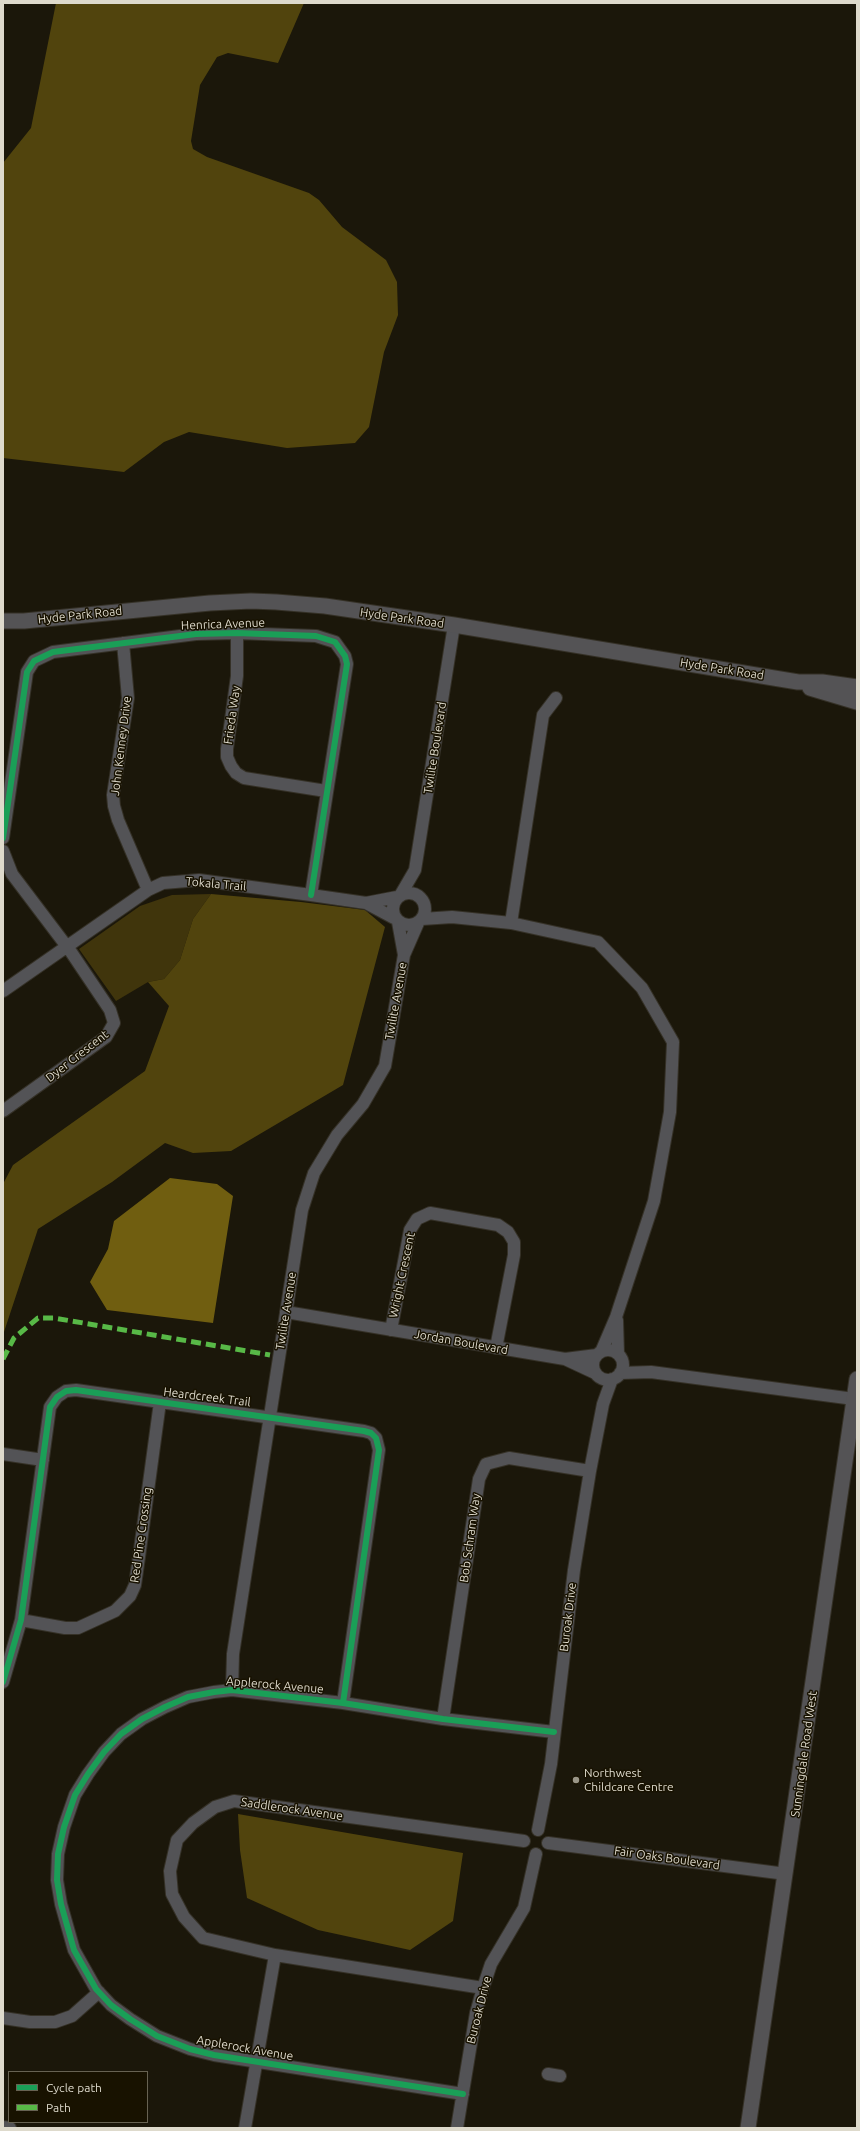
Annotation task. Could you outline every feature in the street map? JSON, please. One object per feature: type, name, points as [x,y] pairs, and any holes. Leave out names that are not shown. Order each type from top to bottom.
[{"type":"main road","name":"Hyde Park Road","points":[[3,621],[24,621],[250,601],[325,606],[454,625],[798,682],[822,682],[857,687]]},
{"type":"main road","name":"Hyde Park Road","points":[[798,682],[816,690],[857,702]]},
{"type":"main road","name":"Sunningdale Road West","points":[[748,2128],[857,1379]]},
{"type":"street","name":"Twilite Boulevard","points":[[399,896],[415,870],[454,625]]},
{"type":"street","name":"Henrica Avenue","points":[[3,838],[27,672],[34,661],[53,652],[196,634],[237,633],[316,636],[335,642],[341,648],[345,656],[346,670],[311,895]]},
{"type":"street","name":"Frieda Way","points":[[237,633],[237,676],[227,749],[227,757],[231,766],[236,773],[244,778],[326,791]]},
{"type":"street","name":"John Kenney Drive","points":[[123,643],[128,698],[113,795],[114,806],[118,820],[148,890]]},
{"type":"street","points":[[511,923],[543,715],[556,698]]},
{"type":"street","points":[[3,851],[6,871],[66,946]]},
{"type":"street","name":"Twilite Boulevard","points":[[415,870],[423,901]]},
{"type":"street","name":"Tokala Trail","points":[[3,991],[148,890],[163,883],[199,880],[311,895],[366,904],[396,920]]},
{"type":"street","points":[[452,917],[423,901],[412,893],[399,896],[392,907],[396,920],[408,926],[420,921],[452,917],[511,923],[598,942],[642,988],[673,1042],[670,1112],[654,1201],[616,1317],[593,1363],[607,1376],[651,1372],[854,1399]]},
{"type":"street","name":"Tokala Trail","points":[[366,904],[399,896]]},
{"type":"street","points":[[420,921],[425,908],[423,901]]},
{"type":"street","name":"Twilite Avenue","points":[[396,920],[404,955]]},
{"type":"street","name":"Twilite Avenue","points":[[232,1690],[233,1654],[302,1210],[314,1172],[337,1135],[363,1104],[385,1066],[404,955],[420,921]]},
{"type":"street","name":"Dyer Crescent","points":[[3,1112],[106,1037],[112,1028],[113,1016],[110,1010],[66,946]]},
{"type":"street","name":"Wright Crescent","points":[[391,1330],[410,1230],[417,1219],[430,1213],[498,1225],[508,1232],[514,1242],[514,1255],[496,1348]]},
{"type":"street","name":"Jordan Boulevard","points":[[286,1312],[565,1360],[607,1376]]},
{"type":"street","points":[[607,1376],[622,1369],[616,1317]]},
{"type":"street","points":[[599,1353],[610,1350],[620,1357],[651,1372]]},
{"type":"street","name":"Jordan Boulevard","points":[[565,1360],[599,1353]]},
{"type":"street","name":"Buroak Drive","points":[[538,1830],[551,1764],[574,1570],[607,1376]]},
{"type":"street","name":"Heardcreek Trail","points":[[3,1682],[21,1620],[50,1408],[57,1397],[66,1392],[76,1390],[270,1416],[364,1431],[371,1434],[379,1443],[342,1703]]},
{"type":"street","name":"Red Pine Crossing","points":[[21,1620],[65,1628],[78,1628],[115,1611],[130,1596],[136,1578],[160,1402]]},
{"type":"street","points":[[3,1454],[43,1460]]},
{"type":"street","name":"Bob Schram Way","points":[[443,1719],[478,1479],[486,1464],[509,1458],[590,1470]]},
{"type":"street","name":"Applerock Avenue","points":[[463,2094],[256,2062],[190,2049],[157,2036],[111,2005],[99,1992],[85,1971],[74,1950],[61,1904],[58,1880],[58,1854],[64,1827],[75,1795],[104,1752],[121,1734],[142,1719],[188,1697],[232,1690],[342,1703],[443,1719],[554,1732]]},
{"type":"street","name":"Saddlerock Avenue","points":[[483,1988],[275,1955],[203,1938],[184,1917],[172,1894],[170,1871],[178,1840],[193,1822],[215,1807],[234,1801],[524,1841]]},
{"type":"street","points":[[538,1830],[544,1832],[548,1842],[543,1852],[536,1854],[526,1850],[524,1841],[527,1834],[538,1830]]},
{"type":"street","name":"Fair Oaks Boulevard","points":[[548,1842],[786,1874]]},
{"type":"street","name":"Buroak Drive","points":[[457,2128],[476,2013],[483,1988],[492,1964],[524,1908],[536,1854]]},
{"type":"street","points":[[245,2128],[275,1955]]},
{"type":"street","points":[[3,2018],[30,2022],[55,2022],[72,2016],[99,1992]]},
{"type":"street","points":[[548,2074],[560,2076]]},
{"type":"street","points":[[3,2127],[10,2128]]},
{"type":"shaded area","points":[[56,3],[304,3],[278,63],[228,53],[217,57],[200,85],[191,141],[193,149],[207,157],[309,193],[319,200],[342,227],[386,260],[397,282],[398,315],[384,352],[369,427],[355,443],[287,448],[189,432],[164,442],[124,472],[3,458],[3,163],[31,128]]},
{"type":"shaded area","points":[[211,894],[193,919],[180,960],[164,979],[148,982],[116,1001],[79,949],[140,906],[172,895]]},
{"type":"shaded area","points":[[211,894],[301,902],[365,910],[385,927],[343,1085],[231,1151],[193,1153],[165,1143],[112,1182],[38,1229],[3,1335],[3,1184],[13,1165],[145,1071],[169,1006],[148,982],[164,979],[180,960],[193,919]]},
{"type":"shaded area","points":[[170,1178],[217,1184],[233,1196],[213,1323],[107,1310],[90,1282],[108,1249],[114,1221]]},
{"type":"shaded area","points":[[238,1814],[463,1853],[453,1921],[410,1950],[318,1930],[247,1898],[240,1850]]},
{"type":"marked path","points":[[3,1359],[14,1338],[38,1318],[54,1318],[270,1355]]},
{"type":"cycle path","points":[[3,838],[27,672],[34,661],[53,652],[196,634],[237,633],[316,636],[335,642],[345,656],[347,664],[311,895]]},
{"type":"cycle path","points":[[3,1682],[21,1620],[50,1407],[57,1397],[66,1391],[76,1390],[364,1431],[371,1433],[376,1438],[379,1450],[343,1703]]},
{"type":"cycle path","points":[[463,2094],[214,2055],[190,2049],[157,2036],[130,2019],[111,2005],[96,1989],[74,1950],[61,1904],[57,1880],[58,1854],[64,1827],[75,1795],[104,1752],[121,1734],[142,1719],[188,1697],[232,1690],[343,1703],[443,1719],[554,1732]]},
{"type":"place","name":"Northwest Childcare Centre","points":[[576,1780]]}]
